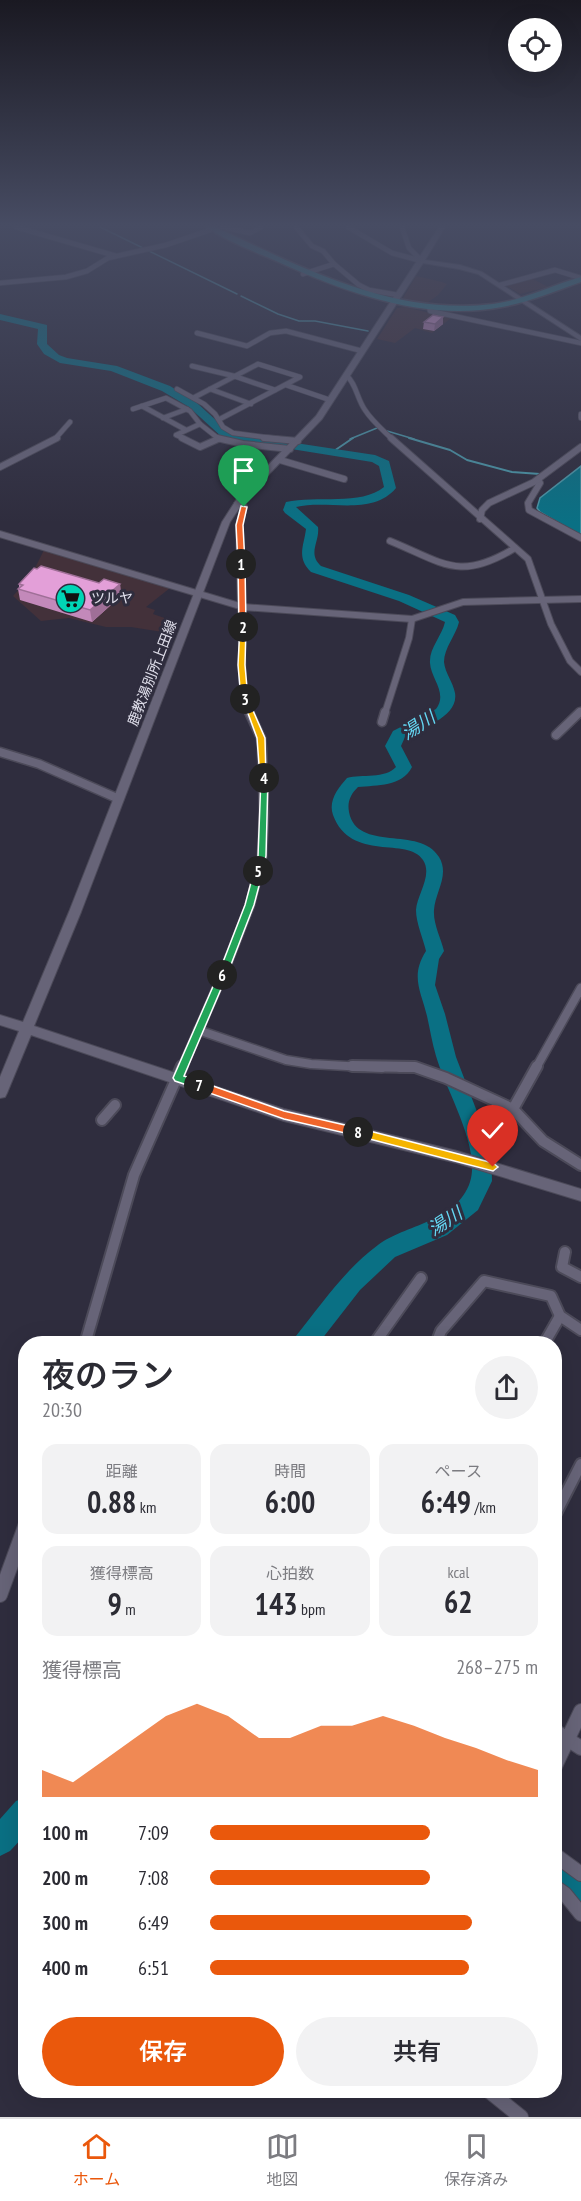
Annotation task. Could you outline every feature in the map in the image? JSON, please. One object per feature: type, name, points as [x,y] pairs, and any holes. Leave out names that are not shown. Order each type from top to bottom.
[{"type":"main road","name":"鹿教湯別所上田線","points":[[0,1093],[119,799],[226,522],[237,504],[294,445],[330,400],[378,326]]},
{"type":"main road","points":[[561,326],[581,339]]},
{"type":"main road","points":[[0,1020],[284,1114],[457,1157],[581,1195]]},
{"type":"street","points":[[500,326],[581,343]]},
{"type":"street","points":[[197,333],[247,346],[270,333],[285,331],[362,351]]},
{"type":"street","points":[[195,396],[258,364],[300,378],[220,419]]},
{"type":"street","points":[[192,366],[234,376],[274,390]]},
{"type":"street","points":[[346,375],[351,379],[358,399],[366,412],[380,427],[411,458],[531,564],[542,602],[570,661],[581,672]]},
{"type":"street","points":[[286,385],[330,400]]},
{"type":"street","points":[[177,389],[195,396],[220,419],[222,427],[233,433],[294,445]]},
{"type":"street","points":[[210,389],[251,404]]},
{"type":"street","points":[[133,409],[166,398],[187,409],[218,439],[243,444],[294,445]]},
{"type":"street","points":[[142,406],[186,430]]},
{"type":"street","points":[[163,418],[187,409]]},
{"type":"street","points":[[0,468],[56,439],[70,422]]},
{"type":"street","points":[[200,424],[176,435],[200,447],[218,439]]},
{"type":"street","points":[[480,519],[482,510],[489,503],[538,480],[581,447]]},
{"type":"street","points":[[280,460],[344,479]]},
{"type":"street","points":[[538,480],[540,483],[528,503],[529,510],[581,538]]},
{"type":"street","points":[[87,1336],[134,1175],[223,974],[250,905],[262,856],[264,813],[262,749],[261,738],[246,705],[244,693],[239,525],[244,507],[237,504]]},
{"type":"street","points":[[0,534],[243,607],[412,619],[463,602],[542,602],[581,599]]},
{"type":"street","points":[[390,541],[456,568],[471,567],[500,557],[515,548]]},
{"type":"street","points":[[382,722],[409,638],[412,619]]},
{"type":"street","points":[[556,735],[581,711]]},
{"type":"street","points":[[0,752],[39,764],[119,799]]},
{"type":"street","points":[[513,1109],[581,988]]},
{"type":"street","points":[[198,1030],[286,1060],[334,1065],[415,1067],[469,1087],[513,1109],[543,1141],[581,1165]]},
{"type":"street","points":[[102,1120],[115,1105]]},
{"type":"street","points":[[565,1252],[562,1267],[581,1277]]},
{"type":"street","points":[[380,1336],[421,1278]]},
{"type":"street","points":[[439,1336],[484,1281],[551,1296],[560,1316],[581,1330]]},
{"type":"street","points":[[549,1336],[560,1316]]},
{"type":"street","points":[[562,1501],[581,1464]]},
{"type":"street","points":[[0,1595],[18,1545]]},
{"type":"street","points":[[562,1751],[581,1711]]},
{"type":"street","points":[[562,1735],[581,1748]]},
{"type":"street","points":[[562,1860],[581,1874]]},
{"type":"street","points":[[562,1892],[581,1914]]},
{"type":"street","points":[[498,2098],[521,2117]]},
{"type":"shaded area","points":[[386,326],[441,326],[432,333],[415,328],[395,343],[377,339]]},
{"type":"shaded area","points":[[44,550],[170,588],[146,607],[155,610],[153,614],[179,623],[175,634],[131,627],[106,627],[69,618],[41,621],[13,596],[31,576]]},
{"type":"water","points":[[581,466],[581,536],[537,508],[540,498]]},
{"type":"building","points":[[41,566],[99,583],[104,579],[120,584],[90,610],[18,589],[23,585],[19,584],[34,568]]},
{"type":"waterway","name":"湯川","points":[[38,326],[43,327],[42,344],[47,352],[55,357],[74,363],[113,368],[166,389],[193,405],[227,436],[375,459],[385,464],[390,488],[370,500],[315,501],[290,505],[289,510],[312,527],[307,556],[316,569],[404,598],[450,618],[452,622],[437,658],[438,670],[448,694],[446,706],[441,712],[398,734],[393,746],[404,767],[401,773],[390,778],[353,782],[342,796],[340,809],[348,827],[358,836],[424,851],[434,865],[434,878],[425,911],[435,951],[430,959],[426,985],[436,1014],[446,1057],[481,1148],[481,1181],[470,1204],[439,1228],[387,1250],[352,1283],[310,1336]]},
{"type":"waterway","points":[[340,326],[368,331]]},
{"type":"waterway","points":[[350,439],[377,428],[414,439]]},
{"type":"waterway","points":[[331,453],[353,438]]},
{"type":"waterway","points":[[409,438],[450,450],[467,460],[512,472],[540,474]]},
{"type":"waterway","name":"湯川","points":[[0,1841],[18,1820]]},
{"type":"waterway","points":[[562,1880],[581,1897]]},
{"type":"place","name":"ツルヤ","points":[[70,598]]},
{"type":"route","points":[[244,507],[239,525],[243,607],[243,692],[246,705],[261,738],[264,813],[262,856],[250,905],[178,1078],[284,1114],[493,1167]]}]
